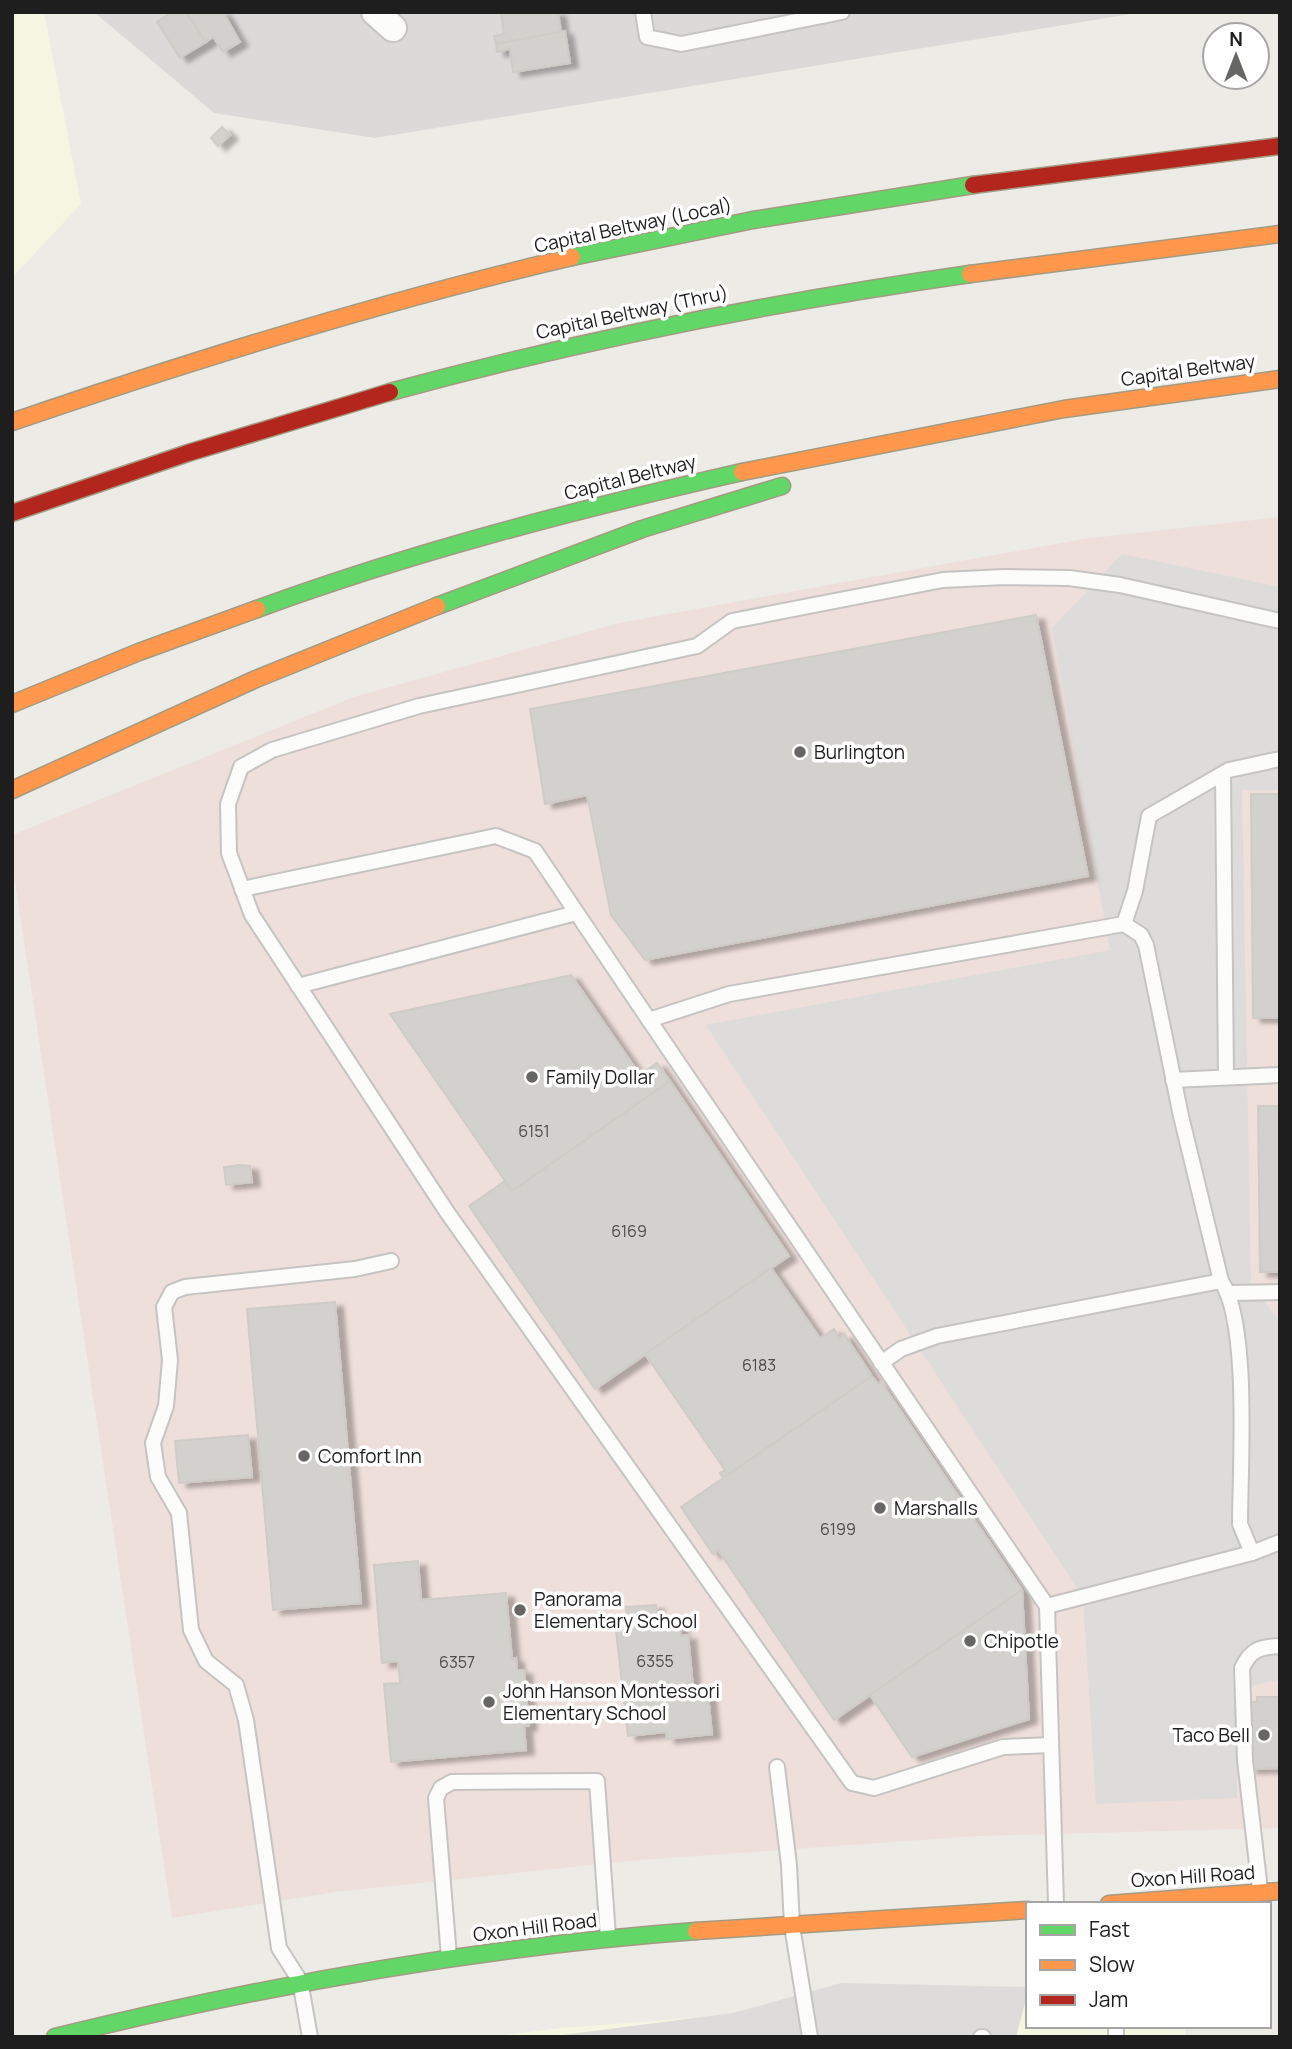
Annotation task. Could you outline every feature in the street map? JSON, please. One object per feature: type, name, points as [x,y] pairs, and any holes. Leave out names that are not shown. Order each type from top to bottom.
[{"type":"main road","name":"Capital Beltway (Local)","points":[[12,422],[118,385],[470,282],[677,234],[1056,173],[1280,146]]},
{"type":"main road","name":"Capital Beltway (Thru)","points":[[12,513],[146,466],[342,405],[523,358],[727,313],[890,285],[1280,234]]},
{"type":"main road","name":"Capital Beltway","points":[[12,704],[225,620],[396,562],[571,512],[779,463],[1067,408],[1280,379]]},
{"type":"main road","points":[[843,469],[1067,408]]},
{"type":"main road","points":[[12,790],[226,693],[411,615],[588,548],[803,480]]},
{"type":"main road","name":"Oxon Hill Road","points":[[1138,1902],[1280,1891]]},
{"type":"main road","name":"Oxon Hill Road","points":[[55,2037],[300,1980],[449,1958],[609,1940],[1026,1910]]},
{"type":"lane","points":[[643,12],[647,37],[681,44],[842,12]]},
{"type":"lane","points":[[1051,1745],[1003,1747],[874,1788],[852,1783],[447,1212],[252,915],[229,853],[228,804],[241,766],[272,750],[419,706],[697,646],[732,621],[943,580],[1069,578],[1120,585],[1280,621]]},
{"type":"lane","points":[[1124,924],[1135,891],[1149,816],[1223,774],[1280,760]]},
{"type":"lane","points":[[1223,774],[1226,1077]]},
{"type":"lane","points":[[242,889],[496,836],[535,851],[1047,1606],[1056,1902]]},
{"type":"lane","points":[[298,986],[576,913]]},
{"type":"lane","points":[[649,1020],[729,994],[1124,924],[1141,935],[1146,945],[1173,1080],[1239,1335],[1240,1524],[1252,1553]]},
{"type":"lane","points":[[1173,1080],[1280,1075]]},
{"type":"lane","points":[[310,2037],[300,1980],[279,1948],[246,1720],[240,1696],[236,1685],[206,1661],[191,1630],[180,1513],[158,1477],[153,1443],[166,1406],[170,1360],[164,1307],[172,1292],[185,1287],[355,1269],[391,1261]]},
{"type":"lane","points":[[881,1363],[901,1349],[937,1336],[1226,1287],[1280,1292]]},
{"type":"lane","points":[[1047,1606],[1252,1553],[1280,1542]]},
{"type":"lane","points":[[1261,1892],[1245,1760],[1242,1668],[1248,1656],[1259,1647],[1280,1646]]},
{"type":"lane","points":[[777,1767],[789,1865],[792,1926],[810,2037]]},
{"type":"lane","points":[[449,1958],[436,1798],[441,1788],[452,1782],[597,1781],[609,1940]]},
{"type":"shaded area","points":[[12,12],[44,12],[81,204],[12,278]]},
{"type":"shaded area","points":[[94,12],[1143,12],[375,138],[214,113]]},
{"type":"shaded area","points":[[1280,517],[1280,1828],[978,1836],[640,1860],[335,1892],[172,1918],[12,862],[12,835],[354,697],[619,623],[1083,539]]},
{"type":"shaded area","points":[[1122,554],[1280,587],[1280,790],[1242,790],[1251,1283],[1280,1322],[1280,1680],[1238,1688],[1237,1798],[1096,1804],[1083,1597],[706,1025],[1110,950],[1052,628]]},
{"type":"shaded area","points":[[841,1983],[1026,1987],[1026,2000],[1016,2037],[547,2037],[733,2013]]},
{"type":"shaded area","points":[[1026,1999],[1026,2028],[1185,2028],[1185,2037],[489,2037],[560,2028],[842,2007]]},
{"type":"building","points":[[172,12],[186,12],[206,42],[180,58],[157,22]]},
{"type":"building","points":[[186,12],[223,12],[240,42],[223,52],[213,37],[206,42]]},
{"type":"building","points":[[501,12],[558,12],[561,32],[496,44],[494,36],[504,34]]},
{"type":"building","points":[[565,31],[570,63],[513,72],[510,49],[497,52],[496,44]]},
{"type":"building","points":[[222,127],[230,135],[218,146],[211,138]]},
{"type":"building","name":"Burlington","points":[[1036,615],[1088,876],[645,960],[611,915],[587,795],[545,804],[530,709]]},
{"type":"building","points":[[1251,794],[1280,794],[1280,1018],[1253,1018]]},
{"type":"building","points":[[571,975],[640,1075],[657,1063],[670,1081],[512,1191],[390,1014]]},
{"type":"building","points":[[670,1081],[789,1256],[595,1389],[469,1206],[505,1181],[512,1191]]},
{"type":"building","points":[[1258,1106],[1280,1106],[1280,1272],[1260,1272]]},
{"type":"building","points":[[250,1166],[252,1182],[226,1185],[224,1167]]},
{"type":"building","points":[[771,1268],[820,1338],[834,1329],[839,1338],[844,1334],[872,1376],[723,1478],[720,1473],[725,1470],[645,1354]]},
{"type":"building","name":"Comfort Inn","points":[[335,1302],[361,1603],[273,1610],[247,1309]]},
{"type":"building","points":[[872,1376],[878,1384],[881,1382],[1022,1590],[834,1720],[718,1550],[713,1554],[681,1507]]},
{"type":"building","points":[[248,1435],[252,1477],[179,1483],[175,1441]]},
{"type":"building","points":[[418,1561],[421,1600],[506,1593],[512,1659],[516,1658],[517,1670],[524,1670],[529,1726],[524,1726],[526,1750],[391,1762],[384,1684],[400,1683],[398,1661],[382,1663],[374,1565]]},
{"type":"building","points":[[1022,1590],[1029,1719],[912,1757],[870,1695]]},
{"type":"building","points":[[656,1605],[657,1617],[627,1620],[626,1607]]},
{"type":"building","points":[[680,1624],[681,1636],[688,1635],[693,1687],[707,1685],[712,1734],[667,1739],[666,1732],[628,1736],[616,1631]]},
{"type":"building","name":"Taco Bell","points":[[1257,1697],[1280,1697],[1280,1768],[1249,1769],[1246,1702],[1257,1702]]},
{"type":"traffic: fast","points":[[572,257],[753,220],[973,185]]},
{"type":"traffic: fast","points":[[390,392],[678,324],[970,274]]},
{"type":"traffic: fast","points":[[257,609],[437,550],[620,501],[742,472]]},
{"type":"traffic: fast","points":[[437,606],[642,529],[782,486]]},
{"type":"traffic: fast","points":[[55,2037],[214,2001],[373,1970],[534,1947],[696,1931]]},
{"type":"traffic: slow","points":[[970,274],[1280,234]]},
{"type":"traffic: slow","points":[[12,422],[290,332],[430,292],[572,257]]},
{"type":"traffic: slow","points":[[742,472],[1064,409],[1280,379]]},
{"type":"traffic: slow","points":[[12,790],[256,679],[437,606]]},
{"type":"traffic: slow","points":[[12,704],[139,652],[257,609]]},
{"type":"traffic: slow","points":[[1135,1902],[1280,1891]]},
{"type":"traffic: slow","points":[[696,1931],[1026,1910]]},
{"type":"traffic: jam","points":[[973,185],[1280,146]]},
{"type":"traffic: jam","points":[[12,513],[188,453],[390,392]]},
{"type":"place","name":"Burlington","points":[[800,752]]},
{"type":"place","name":"Family Dollar","points":[[532,1077]]},
{"type":"place","name":"Comfort Inn","points":[[304,1456]]},
{"type":"place","name":"Marshalls","points":[[880,1508]]},
{"type":"place","name":"Panorama Elementary School","points":[[520,1610]]},
{"type":"place","name":"Chipotle","points":[[970,1641]]},
{"type":"place","name":"John Hanson Montessori Elementary School","points":[[489,1702]]},
{"type":"place","name":"Taco Bell","points":[[1264,1735]]}]
